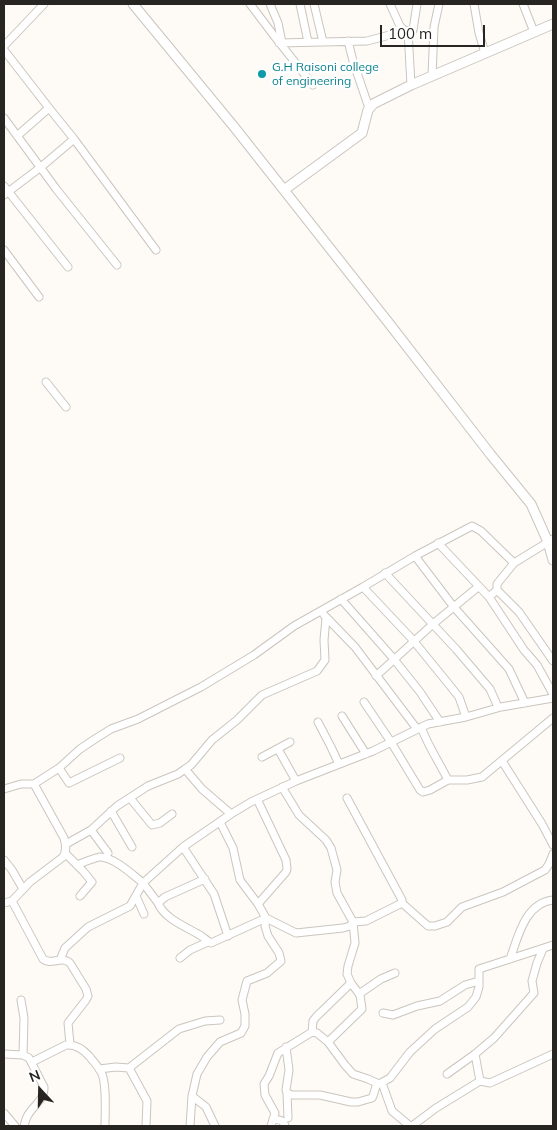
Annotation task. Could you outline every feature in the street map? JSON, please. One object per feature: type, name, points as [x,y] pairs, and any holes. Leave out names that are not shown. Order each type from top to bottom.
[{"type":"street","points":[[4,46],[44,4]]},
{"type":"street","points":[[134,4],[284,190],[531,504],[551,541],[553,560]]},
{"type":"street","points":[[250,4],[313,85]]},
{"type":"street","points":[[270,4],[278,24],[281,43]]},
{"type":"street","points":[[300,4],[308,42]]},
{"type":"street","points":[[314,4],[323,42]]},
{"type":"street","points":[[390,4],[400,26],[406,31],[411,86]]},
{"type":"street","points":[[281,43],[367,41],[412,30],[417,4]]},
{"type":"street","points":[[432,76],[434,27],[439,4]]},
{"type":"street","points":[[474,4],[485,53]]},
{"type":"street","points":[[523,4],[534,32]]},
{"type":"street","points":[[284,190],[362,133],[369,108],[373,104],[432,76],[553,24]]},
{"type":"street","points":[[348,41],[369,108]]},
{"type":"street","points":[[4,50],[74,138],[156,250]]},
{"type":"street","points":[[17,136],[49,108]]},
{"type":"street","points":[[4,118],[57,190],[117,265]]},
{"type":"street","points":[[68,267],[5,191],[41,167],[74,138]]},
{"type":"street","points":[[4,250],[39,297]]},
{"type":"street","points":[[46,382],[66,407]]},
{"type":"street","points":[[4,789],[21,784],[34,784],[59,768],[80,748],[111,729],[138,719],[201,687],[254,655],[294,626],[414,556],[472,526],[481,531],[514,563]]},
{"type":"street","points":[[551,541],[514,563],[497,584],[498,590],[519,612],[553,661]]},
{"type":"street","points":[[60,960],[65,948],[88,927],[130,906],[143,884],[183,848],[231,814],[257,799],[296,781],[366,754],[428,724],[553,696],[537,665],[524,650],[489,597],[438,543]]},
{"type":"street","points":[[414,556],[454,606],[509,669],[525,702]]},
{"type":"street","points":[[385,573],[456,648],[490,689],[498,708]]},
{"type":"street","points":[[376,676],[478,586]]},
{"type":"street","points":[[363,587],[414,641],[459,697],[466,717]]},
{"type":"street","points":[[489,597],[498,590]]},
{"type":"street","points":[[341,599],[394,659],[420,692],[440,722]]},
{"type":"street","points":[[321,611],[355,647],[376,676],[419,728],[448,780]]},
{"type":"street","points":[[66,844],[91,830],[112,811],[148,786],[178,774],[185,769],[212,740],[237,720],[262,695],[317,671],[325,660],[326,618]]},
{"type":"street","points":[[364,702],[423,792],[448,780],[467,780],[482,776],[553,718]]},
{"type":"street","points":[[342,716],[366,754]]},
{"type":"street","points":[[318,722],[339,764]]},
{"type":"street","points":[[262,757],[290,742]]},
{"type":"street","points":[[278,749],[296,781]]},
{"type":"street","points":[[59,768],[69,783],[120,758]]},
{"type":"street","points":[[502,761],[553,845]]},
{"type":"street","points":[[185,769],[202,790],[231,814]]},
{"type":"street","points":[[4,903],[12,900],[30,882],[63,857],[65,853],[66,844],[64,838],[34,784]]},
{"type":"street","points":[[282,787],[299,815],[332,848],[337,870],[335,882],[337,893],[353,922],[355,944],[347,974],[360,996],[362,1009],[328,1042]]},
{"type":"street","points":[[130,798],[152,825],[172,814]]},
{"type":"street","points":[[347,798],[402,903],[428,926],[447,922],[462,907],[504,892],[545,870],[553,854]]},
{"type":"street","points":[[257,799],[286,860],[287,868],[286,872],[258,904]]},
{"type":"street","points":[[112,811],[132,847]]},
{"type":"street","points":[[220,822],[233,848],[240,880],[266,918],[296,933],[343,928],[350,926],[353,922],[366,922],[402,903]]},
{"type":"street","points":[[91,830],[108,853]]},
{"type":"street","points":[[183,848],[214,894],[228,936]]},
{"type":"street","points":[[65,853],[92,882],[80,896]]},
{"type":"street","points":[[77,865],[98,858],[106,858],[119,864],[143,884],[160,908],[174,921],[200,934],[208,942]]},
{"type":"street","points":[[4,860],[23,889]]},
{"type":"street","points":[[158,903],[165,896],[205,879]]},
{"type":"street","points":[[136,896],[144,914]]},
{"type":"street","points":[[12,900],[43,959],[49,962],[67,960],[86,989],[88,996],[68,1023],[70,1044]]},
{"type":"street","points":[[510,959],[525,920],[541,904],[553,900]]},
{"type":"street","points":[[180,958],[190,950],[228,936],[266,918]]},
{"type":"street","points":[[190,1126],[192,1096],[197,1074],[207,1057],[220,1042],[241,1033],[245,1026],[242,1000],[247,981],[267,973],[281,961],[279,953],[264,926],[266,918]]},
{"type":"street","points":[[287,1093],[292,1096],[320,1096],[350,1102],[372,1098],[379,1083],[390,1078],[410,1052],[435,1029],[468,1006],[476,997],[480,969],[553,945]]},
{"type":"street","points":[[447,1074],[494,1038],[534,993],[532,981],[543,949]]},
{"type":"street","points":[[359,994],[381,979],[396,973]]},
{"type":"street","points":[[383,1013],[393,1015],[440,1000],[465,986],[479,981]]},
{"type":"street","points":[[312,1032],[313,1021],[316,1016],[351,983]]},
{"type":"street","points":[[21,1000],[24,1018],[23,1055]]},
{"type":"street","points":[[99,1069],[112,1067],[129,1068],[179,1029],[205,1021],[220,1020]]},
{"type":"street","points":[[272,1123],[275,1113],[266,1095],[264,1084],[270,1076],[278,1053],[312,1032],[317,1033],[328,1042],[354,1074],[379,1083],[392,1111],[411,1126],[480,1081],[490,1083],[553,1054]]},
{"type":"street","points":[[32,1062],[62,1046],[70,1044],[84,1051],[101,1072],[104,1082],[105,1126]]},
{"type":"street","points":[[286,1047],[289,1067],[286,1088],[288,1118]]},
{"type":"street","points":[[4,1054],[23,1055],[29,1058],[44,1090],[42,1097],[28,1115],[24,1126]]},
{"type":"street","points":[[475,1054],[480,1081]]},
{"type":"street","points":[[129,1068],[147,1101],[146,1126]]},
{"type":"street","points":[[192,1096],[206,1107],[215,1126]]},
{"type":"street","points":[[4,1112],[15,1126]]},
{"type":"street","points":[[272,1123],[282,1120],[285,1126]]},
{"type":"place","name":"G.H Raisoni college of engineering","points":[[262,74]]}]
